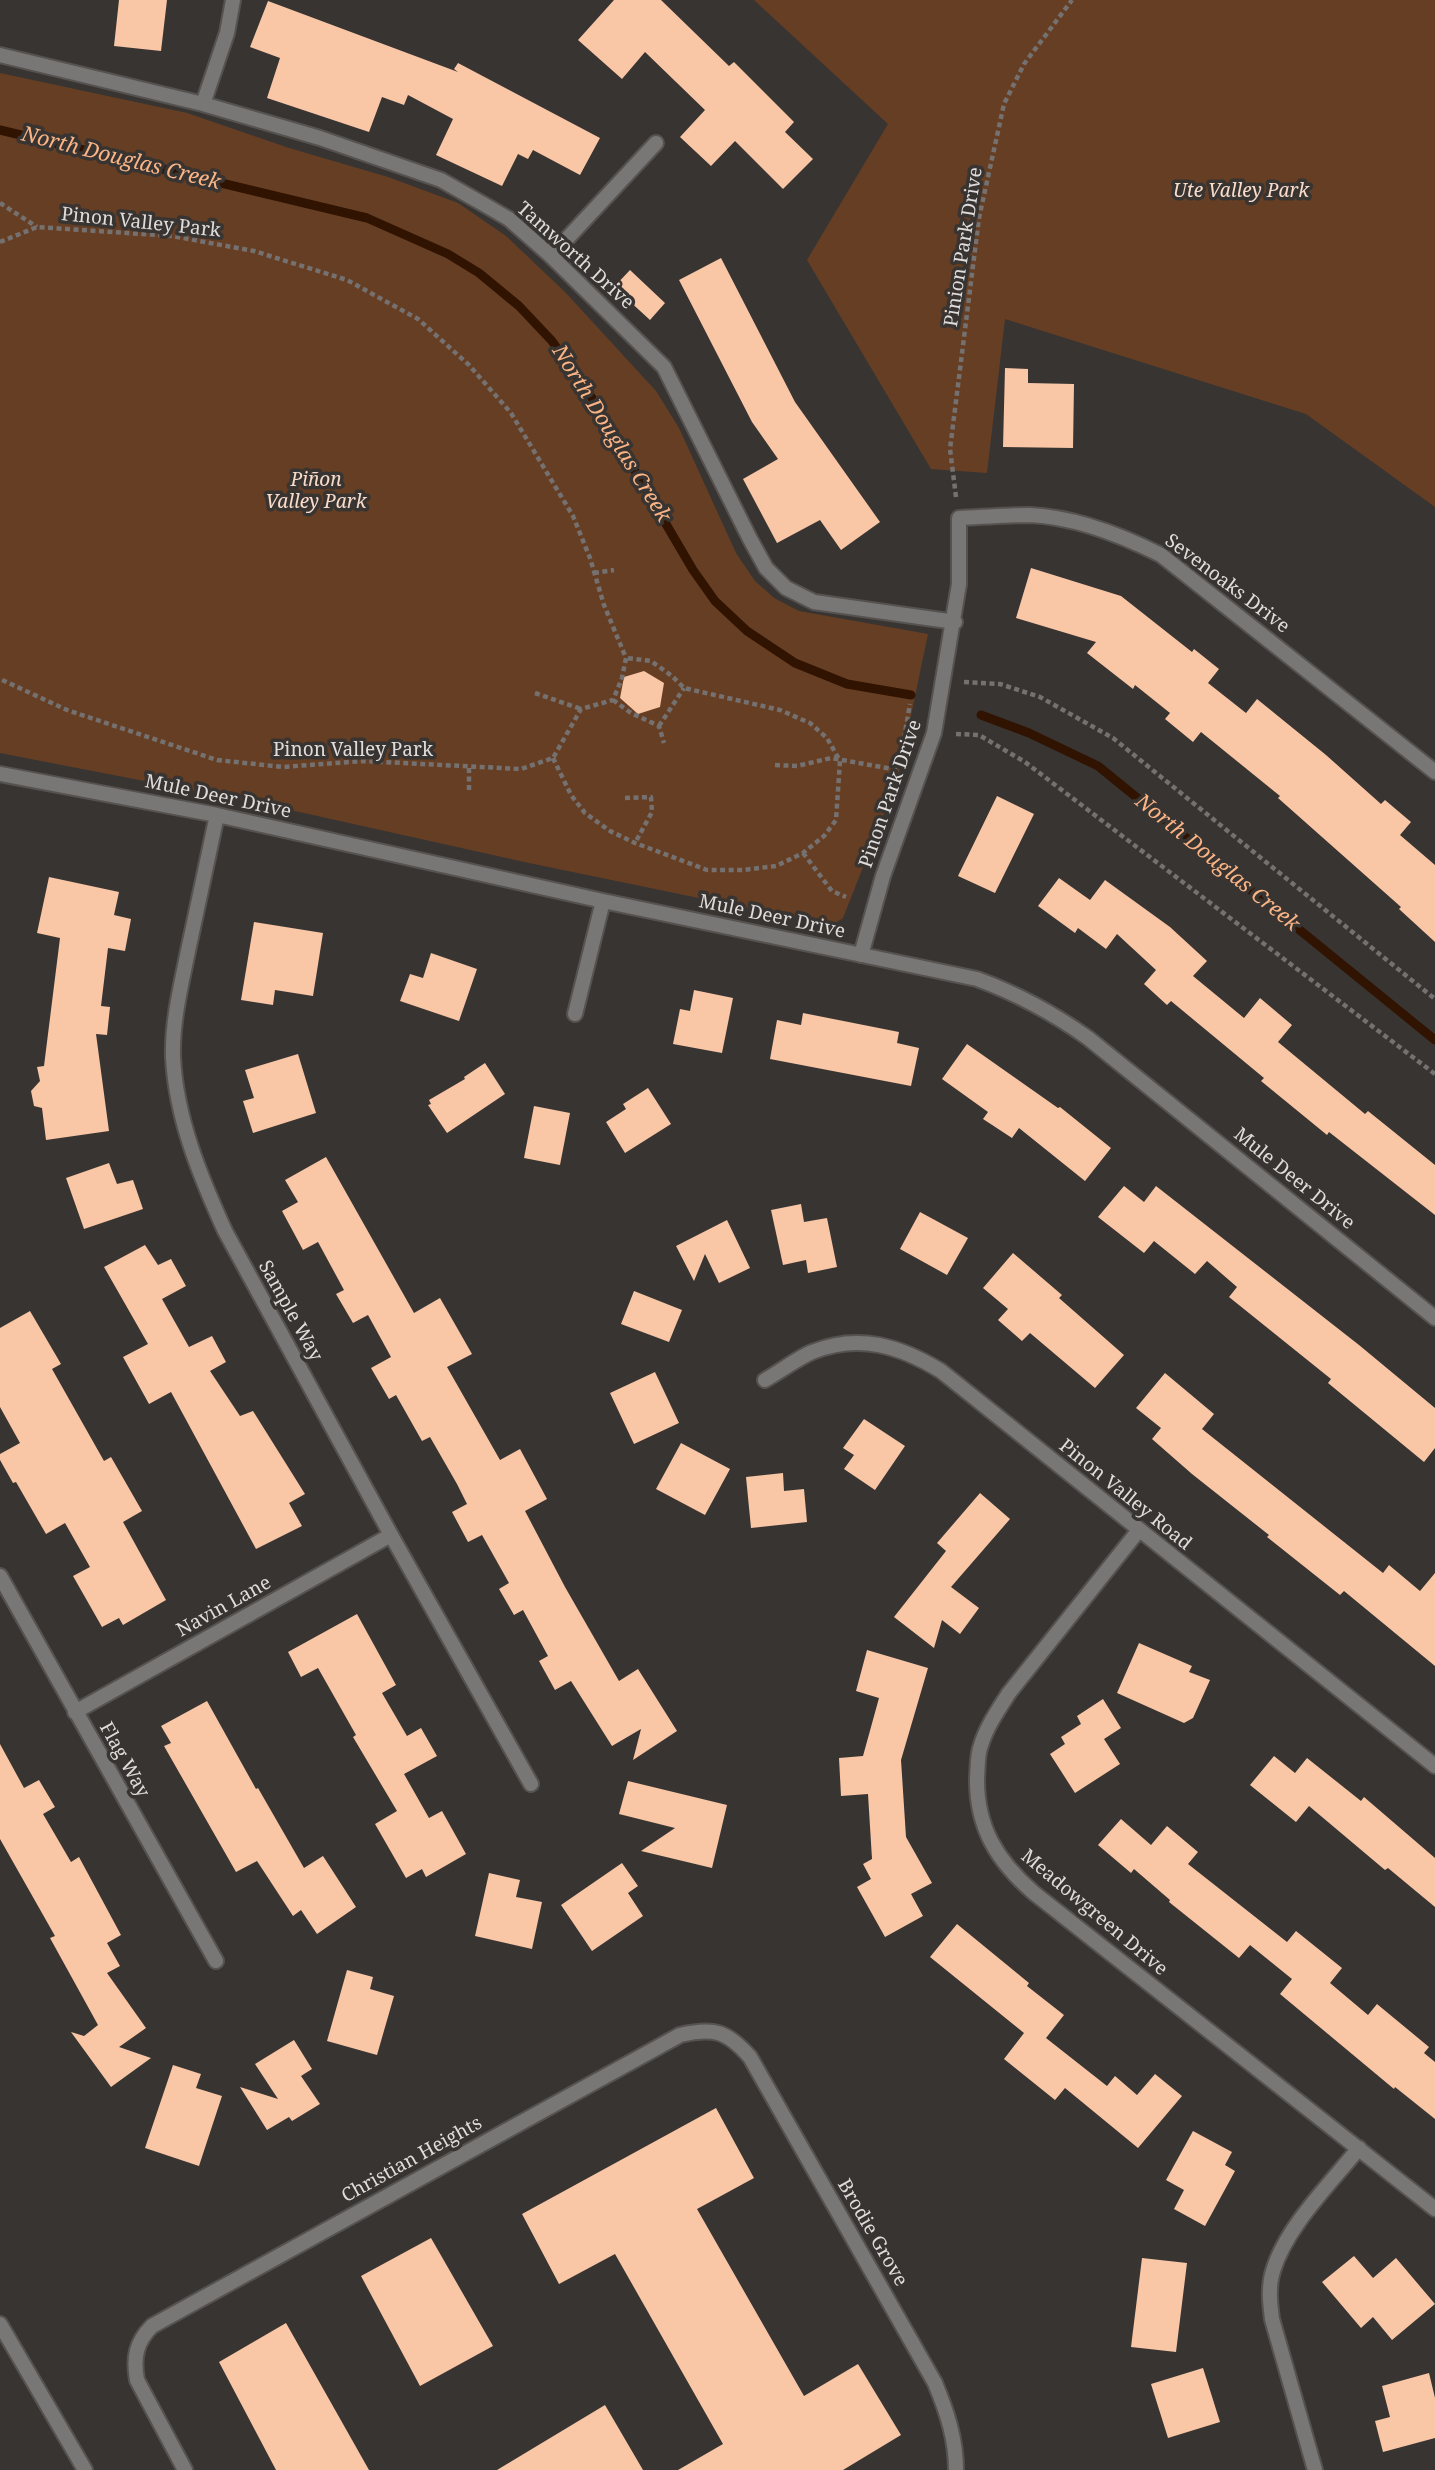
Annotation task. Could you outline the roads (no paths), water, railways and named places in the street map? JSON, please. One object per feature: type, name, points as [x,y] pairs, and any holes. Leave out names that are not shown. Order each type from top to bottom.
[{"type":"street","points":[[203,104],[227,33],[233,0]]},
{"type":"street","name":"Tamworth Drive","points":[[0,55],[203,104],[320,138],[441,180],[509,219],[551,256],[664,367],[766,568],[786,588],[814,602],[954,622]]},
{"type":"street","points":[[551,256],[656,143]]},
{"type":"street","name":"Sevenoaks Drive","points":[[959,518],[1030,515],[1062,519],[1133,541],[1161,555],[1435,772]]},
{"type":"street","name":"Pinon Park Drive","points":[[861,955],[883,876],[934,733],[960,584],[959,518]]},
{"type":"street","name":"Mule Deer Drive","points":[[0,774],[217,815],[603,901],[977,979],[1037,1004],[1088,1038],[1435,1318]]},
{"type":"street","name":"Sample Way","points":[[217,815],[175,1016],[173,1057],[188,1136],[202,1181],[225,1231],[531,1784]]},
{"type":"street","points":[[575,1014],[603,901]]},
{"type":"street","name":"Pinon Valley Road","points":[[765,1380],[812,1352],[846,1344],[880,1343],[913,1354],[941,1371],[1435,1766]]},
{"type":"street","name":"Meadowgreen Drive","points":[[1139,1530],[1009,1693],[991,1722],[979,1748],[978,1761],[977,1802],[984,1825],[996,1852],[1011,1874],[1435,2209]]},
{"type":"street","name":"Navin Lane","points":[[75,1712],[391,1535]]},
{"type":"street","name":"Flag Way","points":[[0,1576],[216,1961]]},
{"type":"street","name":"Christian Heights","points":[[185,2470],[137,2380],[136,2349],[142,2336],[152,2326],[680,2035],[700,2030],[720,2032]]},
{"type":"street","name":"Brodie Grove","points":[[720,2032],[737,2042],[750,2057],[935,2383],[948,2415],[956,2470]]},
{"type":"street","points":[[1315,2470],[1272,2319],[1269,2296],[1272,2273],[1281,2250],[1297,2225],[1359,2148]]},
{"type":"street","points":[[0,2324],[85,2470]]},
{"type":"waterway","name":"North Douglas Creek","points":[[0,130],[367,218],[448,254],[479,273],[519,306],[552,341],[592,398],[693,570],[715,601],[747,631],[795,663],[847,684],[911,695]]},
{"type":"waterway","name":"North Douglas Creek","points":[[981,715],[1029,733],[1098,766],[1435,1040]]},
{"type":"park label","name":"Ute Valley Park","points":[[1241,192]]},
{"type":"park label","name":"Piñon Valley Park","points":[[316,492]]}]
